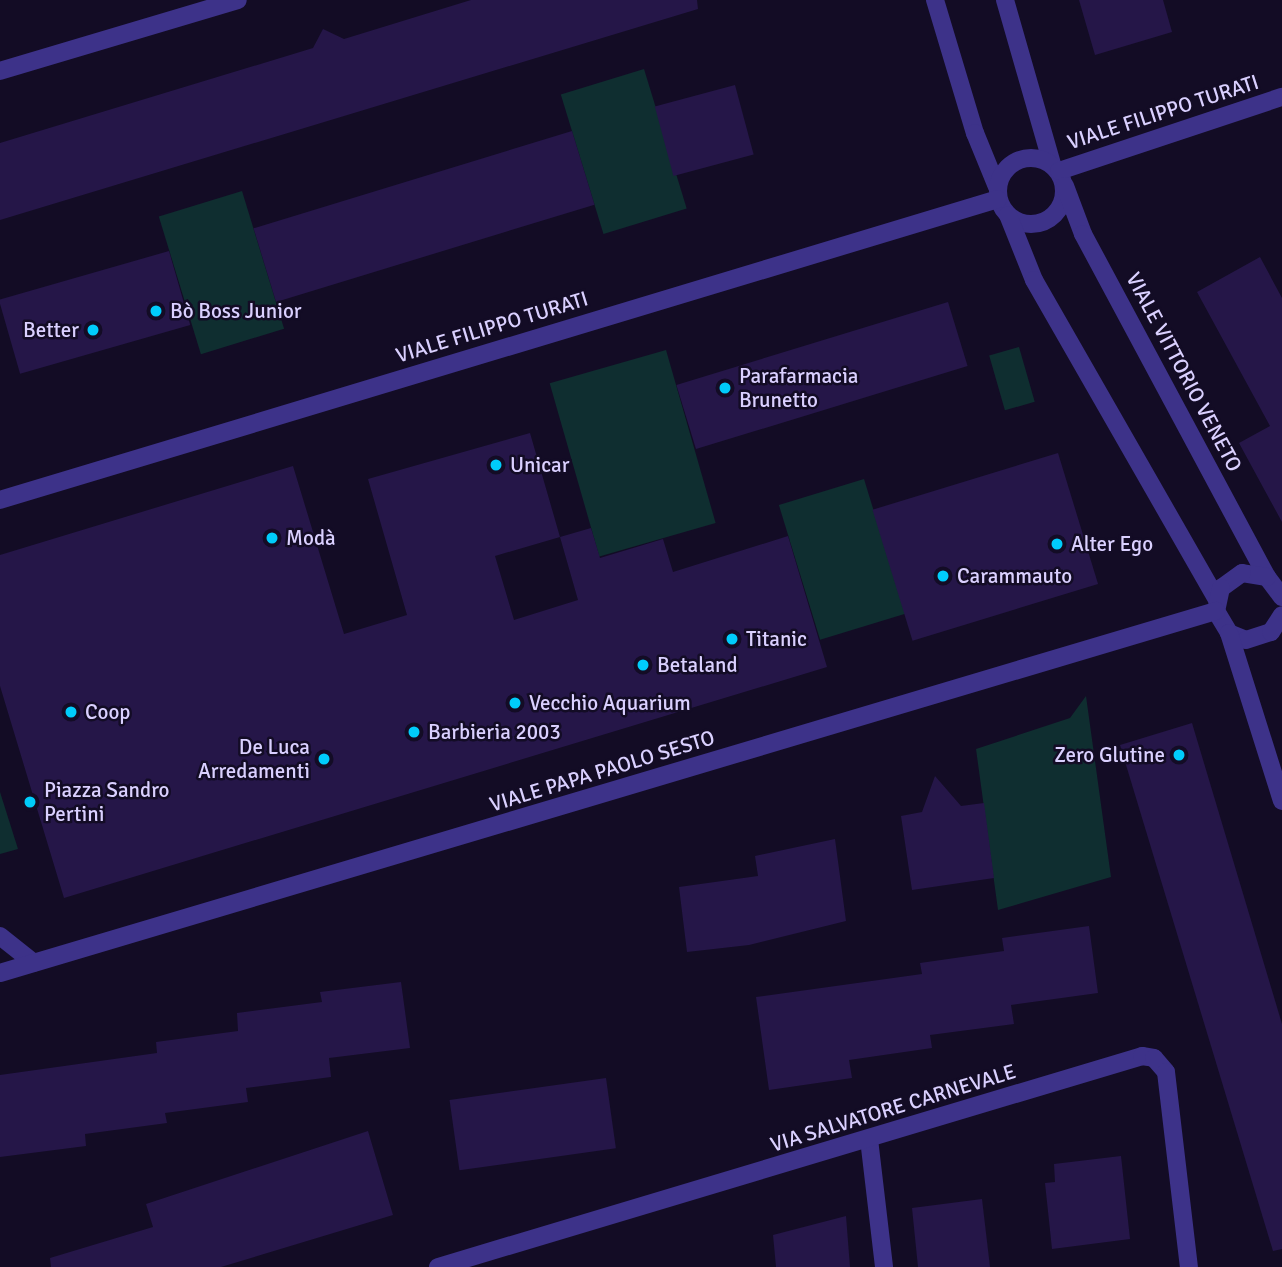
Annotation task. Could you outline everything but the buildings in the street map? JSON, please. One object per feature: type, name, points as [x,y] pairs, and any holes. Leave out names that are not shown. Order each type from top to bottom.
[{"type":"street","points":[[0,71],[238,0]]},
{"type":"street","points":[[935,0],[975,133],[1034,279],[1230,633],[1282,801]]},
{"type":"street","name":"VIALE VITTORIO VENETO","points":[[1005,0],[1059,174],[1083,234],[1267,578],[1282,597]]},
{"type":"street","name":"VIALE FILIPPO TURATI","points":[[1059,174],[1282,97]]},
{"type":"street","points":[[998,193],[1003,170],[1018,159],[1036,157],[1059,174],[1063,203],[1046,220],[1022,223],[1008,215]]},
{"type":"street","name":"VIALE FILIPPO TURATI","points":[[0,500],[998,193]]},
{"type":"street","points":[[1216,605],[1231,578],[1242,573],[1267,578]]},
{"type":"street","name":"VIALE PAPA PAOLO SESTO","points":[[0,973],[1216,605]]},
{"type":"street","points":[[1230,633],[1246,640],[1264,637],[1282,615]]},
{"type":"street","points":[[0,936],[34,963]]},
{"type":"street","name":"VIA SALVATORE CARNEVALE","points":[[438,1267],[1142,1056],[1154,1058],[1166,1072],[1189,1267]]},
{"type":"street","points":[[869,1139],[884,1267]]},
{"type":"green space","points":[[644,69],[687,209],[603,234],[561,94]]},
{"type":"green space","points":[[242,191],[284,329],[201,354],[159,216]]},
{"type":"green space","points":[[1019,347],[1035,402],[1005,410],[989,356]]},
{"type":"green space","points":[[666,350],[716,523],[599,556],[550,383]]},
{"type":"green space","points":[[864,479],[905,614],[820,640],[779,505]]},
{"type":"green space","points":[[1086,696],[1111,877],[998,910],[976,749],[1070,718]]},
{"type":"green space","points":[[0,792],[18,849],[0,854]]},
{"type":"place","name":"Bò Boss Junior","points":[[156,311]]},
{"type":"place","name":"Better","points":[[93,330]]},
{"type":"place","name":"Parafarmacia Brunetto","points":[[725,388]]},
{"type":"place","name":"Unicar","points":[[496,465]]},
{"type":"place","name":"Modà","points":[[272,538]]},
{"type":"place","name":"Alter Ego","points":[[1057,544]]},
{"type":"place","name":"Carammauto","points":[[943,576]]},
{"type":"place","name":"Titanic","points":[[732,639]]},
{"type":"place","name":"Betaland","points":[[643,665]]},
{"type":"place","name":"Vecchio Aquarium","points":[[515,703]]},
{"type":"place","name":"Coop","points":[[71,712]]},
{"type":"place","name":"Barbieria 2003","points":[[414,732]]},
{"type":"place","name":"Zero Glutine","points":[[1179,755]]},
{"type":"place","name":"De Luca Arredamenti","points":[[324,759]]},
{"type":"place","name":"Piazza Sandro Pertini","points":[[30,802]]}]
